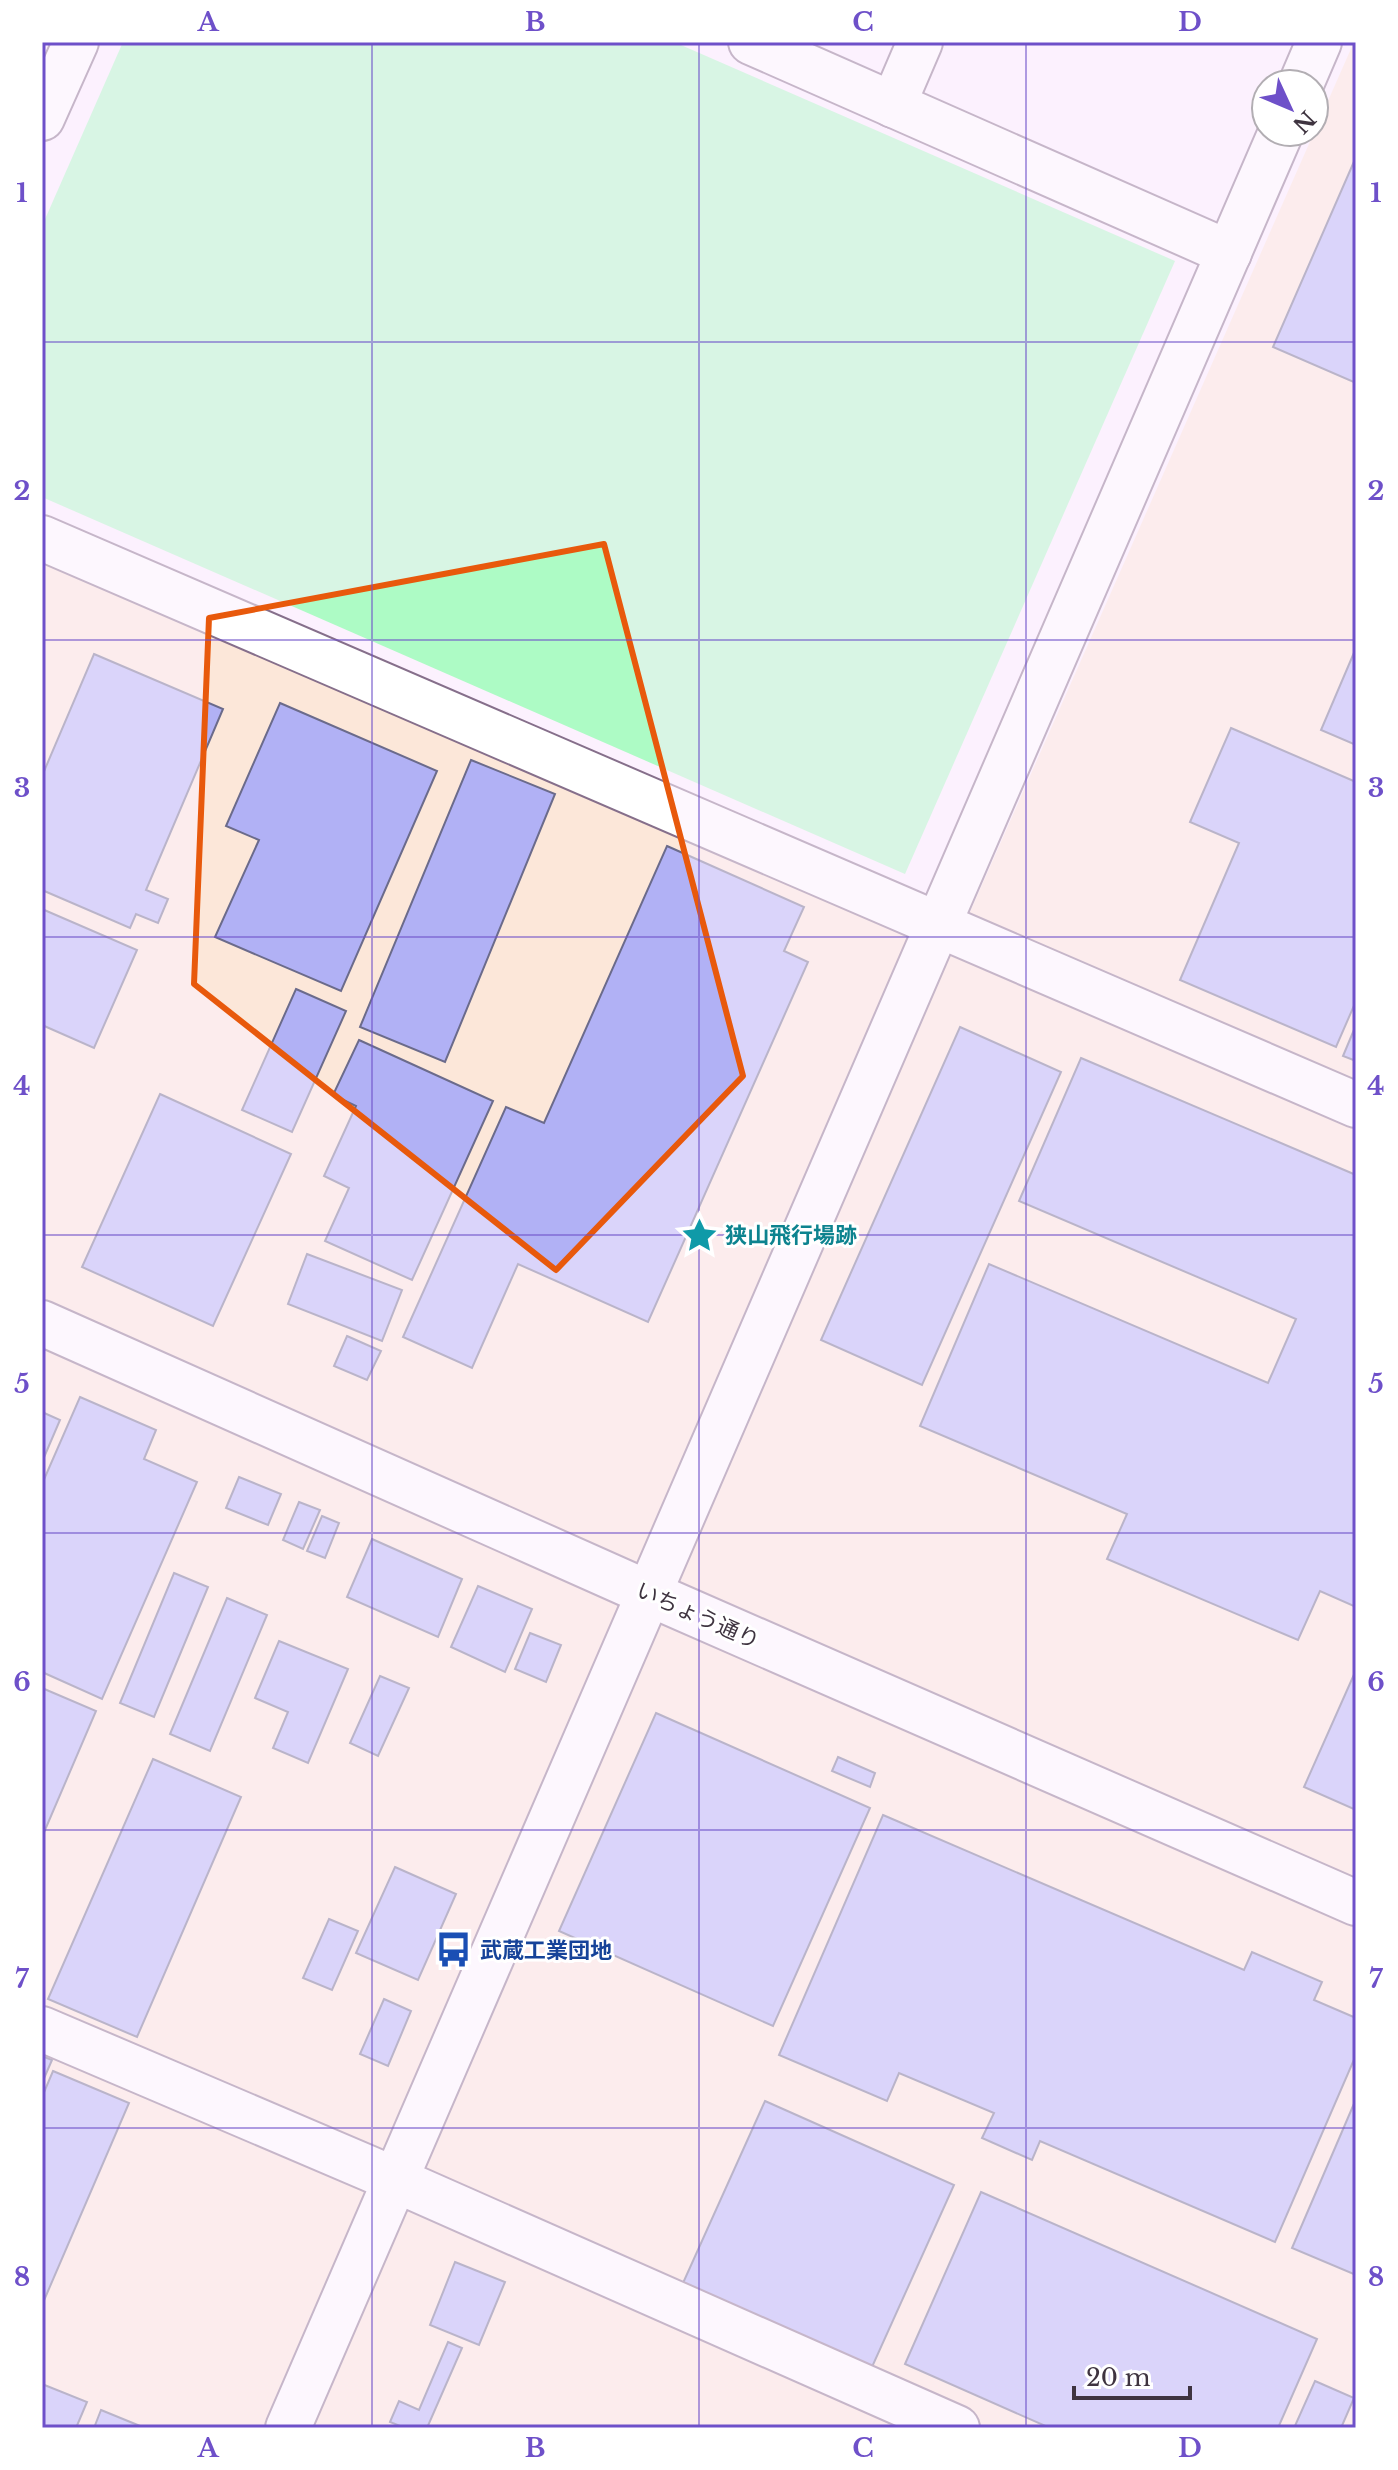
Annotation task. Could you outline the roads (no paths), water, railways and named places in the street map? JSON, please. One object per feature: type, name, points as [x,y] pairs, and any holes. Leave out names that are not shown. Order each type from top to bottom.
[{"type":"street","points":[[42,118],[76,42]]},
{"type":"street","points":[[751,42],[1229,253]]},
{"type":"street","points":[[893,105],[920,42]]},
{"type":"street","points":[[1308,68],[1319,42]]},
{"type":"street","points":[[288,2428],[1274,148]]},
{"type":"street","points":[[42,538],[1356,1105]]},
{"type":"street","name":"いちょう通り","points":[[42,1323],[650,1594],[1356,1903]]},
{"type":"street","points":[[42,2029],[396,2180],[957,2428]]},
{"type":"place","name":"狭山飛行場跡","points":[[699,1235]]},
{"type":"place","name":"武蔵工業団地","points":[[454,1950]]}]
